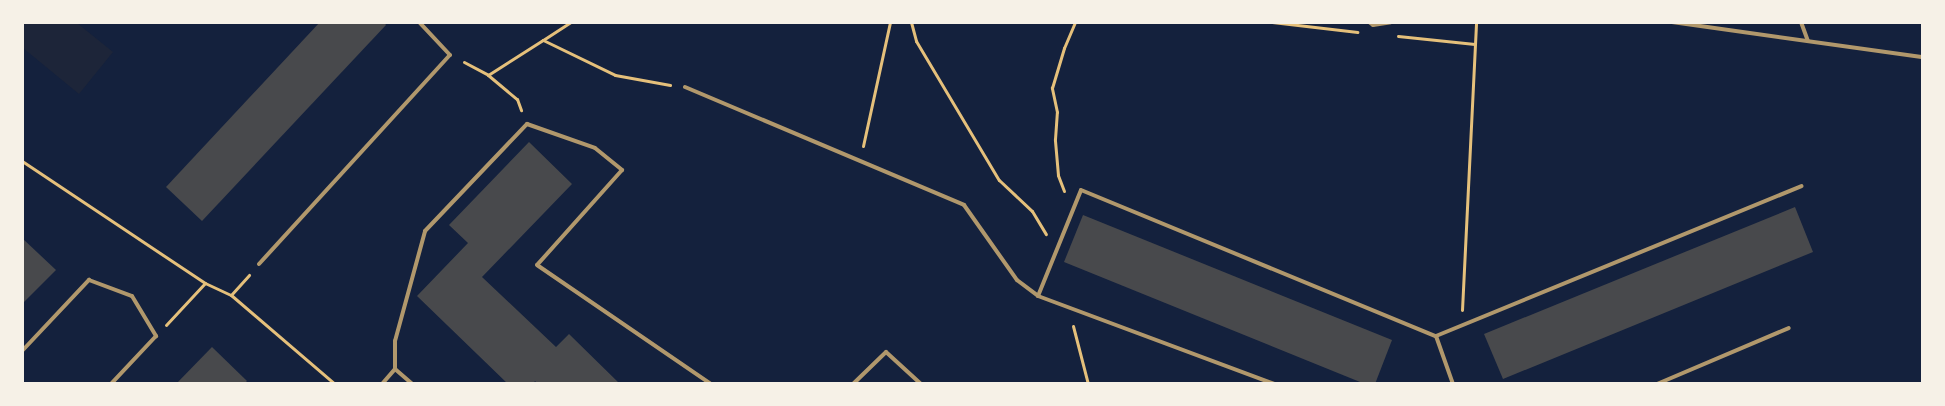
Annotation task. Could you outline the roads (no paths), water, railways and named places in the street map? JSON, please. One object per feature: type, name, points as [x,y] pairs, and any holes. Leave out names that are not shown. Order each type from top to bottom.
[{"type":"lane","points":[[259,264],[450,55],[419,22]]},
{"type":"lane","points":[[1369,22],[1373,25],[1391,22]]},
{"type":"lane","points":[[1672,22],[1922,57]]},
{"type":"lane","points":[[1801,22],[1808,41]]},
{"type":"lane","points":[[685,87],[964,205],[1017,280],[1038,296],[1274,384]]},
{"type":"lane","points":[[412,384],[396,368],[395,340],[425,231],[527,124],[595,148],[622,170],[537,265],[711,384]]},
{"type":"lane","points":[[1038,296],[1081,190],[1436,336],[1801,186]]},
{"type":"lane","points":[[22,351],[89,280],[132,296],[156,336],[111,384]]},
{"type":"lane","points":[[1657,384],[1790,328]]},
{"type":"lane","points":[[1436,336],[1453,384]]},
{"type":"lane","points":[[853,384],[886,352],[921,384]]},
{"type":"lane","points":[[382,384],[396,368]]}]
